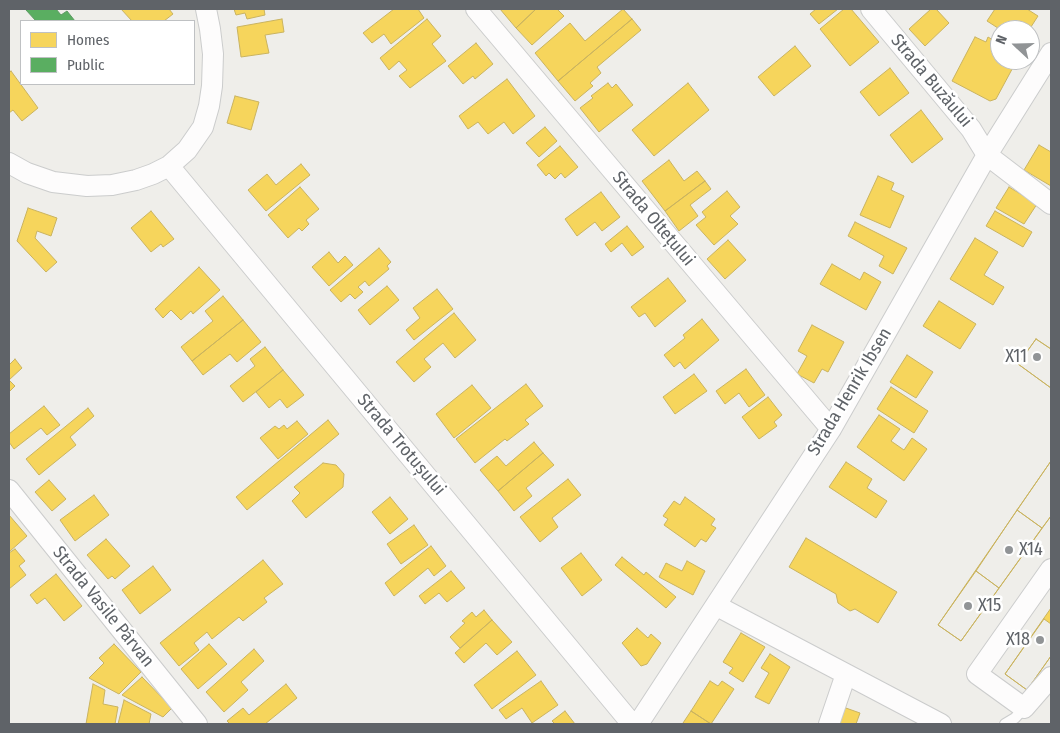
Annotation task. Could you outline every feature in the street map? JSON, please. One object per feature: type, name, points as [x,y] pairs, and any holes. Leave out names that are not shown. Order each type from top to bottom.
[{"type":"street","points":[[9,163],[27,173],[53,182],[87,186],[112,185],[136,180],[169,166],[187,150],[203,127],[209,106],[213,54],[206,9]]},
{"type":"street","name":"Strada Oltețului","points":[[476,9],[831,429]]},
{"type":"street","name":"Strada Buzăului","points":[[871,9],[971,129],[987,156]]},
{"type":"street","name":"Strada Henrik Ibsen","points":[[638,724],[717,606],[831,429],[987,156],[1051,53]]},
{"type":"street","points":[[987,156],[1051,204]]},
{"type":"street","name":"Strada Trotușului","points":[[169,166],[632,724]]},
{"type":"street","name":"Strada Vasile Pârvan","points":[[9,490],[197,724]]},
{"type":"street","points":[[1051,569],[977,674],[1024,708],[1051,677]]},
{"type":"street","points":[[717,606],[941,724]]},
{"type":"street","points":[[829,724],[846,674]]},
{"type":"lane","points":[[1005,724],[1015,718],[1024,708]]},
{"type":"building: Homes","points":[[121,9],[169,9],[173,14],[165,20],[131,20]]},
{"type":"building: Homes","points":[[234,9],[264,9],[265,15],[247,19],[245,13],[236,15]]},
{"type":"building: Homes","points":[[394,9],[418,9],[424,18],[391,44],[384,34],[372,43],[363,33]]},
{"type":"building: Homes","points":[[500,9],[536,9],[516,28]]},
{"type":"building: Homes","points":[[536,9],[557,9],[564,16],[532,45],[516,28]]},
{"type":"building: Homes","points":[[623,9],[632,19],[558,81],[535,53],[570,23],[585,41]]},
{"type":"building: Homes","points":[[816,9],[838,9],[819,24],[810,14]]},
{"type":"building: Homes","points":[[844,9],[851,9],[879,42],[850,66],[820,29]]},
{"type":"building: Homes","points":[[931,9],[936,9],[949,23],[925,46],[909,29]]},
{"type":"building: Homes","points":[[995,9],[1027,9],[1038,16],[1035,20],[990,20],[990,23],[987,21]]},
{"type":"building: Homes","points":[[282,19],[284,32],[265,35],[269,53],[241,57],[237,27]]},
{"type":"building: Homes","points":[[427,19],[441,36],[432,44],[446,61],[410,88],[399,76],[407,70],[399,61],[389,70],[380,58]]},
{"type":"building: Homes","points":[[632,19],[641,30],[597,67],[601,73],[590,83],[593,86],[575,101],[558,81]]},
{"type":"building: Homes","points":[[975,37],[986,42],[988,37],[990,38],[990,70],[1012,70],[996,99],[990,101],[952,81]]},
{"type":"building: Homes","points":[[476,43],[493,64],[475,79],[473,76],[463,84],[448,66]]},
{"type":"building: Homes","points":[[795,46],[811,66],[774,96],[758,77]]},
{"type":"building: Homes","points":[[890,68],[909,93],[879,116],[860,92]]},
{"type":"building: Homes","points":[[11,71],[38,108],[22,121],[13,110],[9,113],[9,73]]},
{"type":"building: Homes","points":[[507,79],[535,116],[513,134],[504,122],[488,134],[478,122],[468,129],[459,116]]},
{"type":"building: Homes","points":[[608,83],[612,88],[616,84],[633,105],[599,132],[580,108],[593,98],[591,96]]},
{"type":"building: Homes","points":[[688,83],[709,110],[654,156],[632,130]]},
{"type":"building: Homes","points":[[235,96],[259,102],[251,130],[227,123]]},
{"type":"building: Homes","points":[[921,110],[943,139],[912,163],[890,135]]},
{"type":"building: Homes","points":[[545,127],[557,141],[539,157],[526,143]]},
{"type":"building: Homes","points":[[1039,145],[1051,152],[1051,186],[1024,170]]},
{"type":"building: Homes","points":[[560,146],[578,167],[565,178],[561,173],[555,179],[549,173],[546,176],[537,165]]},
{"type":"building: Homes","points":[[669,160],[684,181],[697,171],[705,181],[665,211],[642,181]]},
{"type":"building: Homes","points":[[301,164],[310,175],[266,211],[248,190],[267,174],[276,185]]},
{"type":"building: Homes","points":[[878,176],[894,183],[891,190],[904,196],[890,228],[860,215]]},
{"type":"building: Homes","points":[[705,181],[711,189],[690,205],[698,216],[679,231],[665,211]]},
{"type":"building: Homes","points":[[300,187],[319,209],[306,220],[309,224],[302,231],[299,228],[288,238],[268,215]]},
{"type":"building: Homes","points":[[1009,187],[1037,204],[1024,224],[996,208]]},
{"type":"building: Homes","points":[[727,191],[740,207],[730,216],[738,224],[714,245],[696,225],[706,217],[702,212]]},
{"type":"building: Homes","points":[[601,192],[620,217],[602,231],[595,222],[577,236],[565,219]]},
{"type":"building: Homes","points":[[28,208],[57,218],[51,236],[37,231],[35,238],[57,262],[46,272],[17,241]]},
{"type":"building: Homes","points":[[151,211],[174,239],[163,247],[161,244],[151,252],[131,228]]},
{"type":"building: Homes","points":[[995,211],[1032,232],[1023,247],[986,226]]},
{"type":"building: Homes","points":[[855,222],[907,248],[893,274],[879,266],[884,256],[848,236]]},
{"type":"building: Homes","points":[[627,226],[644,247],[632,256],[622,243],[611,252],[605,244]]},
{"type":"building: Homes","points":[[975,238],[998,252],[984,275],[1004,287],[993,305],[950,279]]},
{"type":"building: Homes","points":[[728,240],[746,260],[725,279],[707,259]]},
{"type":"building: Homes","points":[[379,248],[391,262],[387,266],[389,269],[369,286],[365,281],[358,287],[363,292],[355,299],[350,294],[341,302],[330,290]]},
{"type":"building: Homes","points":[[329,252],[338,263],[345,256],[353,265],[329,286],[312,267]]},
{"type":"building: Homes","points":[[832,264],[860,280],[864,272],[881,282],[866,310],[820,284]]},
{"type":"building: Homes","points":[[199,267],[220,290],[193,314],[191,311],[181,320],[171,310],[163,318],[155,309]]},
{"type":"building: Homes","points":[[668,278],[686,301],[655,327],[645,313],[639,317],[631,307]]},
{"type":"building: Homes","points":[[387,286],[399,300],[370,325],[358,310]]},
{"type":"building: Homes","points":[[437,289],[453,309],[414,340],[406,330],[420,318],[413,308]]},
{"type":"building: Homes","points":[[223,296],[243,320],[192,361],[181,347],[213,321],[205,311]]},
{"type":"building: Homes","points":[[939,301],[976,324],[960,349],[923,326]]},
{"type":"building: Homes","points":[[454,313],[476,340],[455,358],[443,343],[424,359],[431,367],[414,382],[396,362]]},
{"type":"building: Homes","points":[[702,319],[719,340],[685,369],[680,362],[674,367],[664,355],[685,338],[683,335]]},
{"type":"building: Homes","points":[[243,320],[261,342],[237,362],[230,354],[203,375],[192,361]]},
{"type":"building: Homes","points":[[812,325],[844,342],[828,372],[822,369],[814,383],[797,374],[807,356],[798,351]]},
{"type":"building: Homes","name":"X11","points":[[1036,339],[1051,349],[1051,388],[1018,364]]},
{"type":"building: Homes","name":"X11","points":[[1036,339],[1051,349],[1051,388],[1018,364]]},
{"type":"building: Homes","points":[[265,347],[283,370],[243,402],[230,386],[255,366],[250,359]]},
{"type":"building: Homes","points":[[907,355],[933,372],[916,398],[890,382]]},
{"type":"building: Homes","points":[[15,359],[22,368],[9,380],[9,365]]},
{"type":"building: Homes","points":[[746,369],[765,395],[749,407],[739,393],[725,404],[716,391]]},
{"type":"building: Homes","points":[[283,370],[304,395],[287,408],[280,399],[269,408],[256,392]]},
{"type":"building: Homes","points":[[694,374],[707,391],[675,414],[663,397]]},
{"type":"building: Homes","points":[[9,380],[15,386],[9,392]]},
{"type":"building: Homes","points":[[526,384],[543,406],[525,420],[529,424],[507,441],[505,439],[475,463],[456,439]]},
{"type":"building: Homes","points":[[472,385],[491,408],[454,438],[436,414]]},
{"type":"building: Homes","points":[[891,387],[928,411],[914,433],[877,409]]},
{"type":"building: Homes","points":[[768,397],[782,415],[774,422],[777,426],[759,439],[742,417]]},
{"type":"building: Homes","points":[[44,406],[60,425],[47,435],[41,428],[14,449],[9,442],[9,434]]},
{"type":"building: Homes","points":[[88,408],[94,416],[70,437],[76,445],[39,475],[26,459]]},
{"type":"building: Homes","points":[[879,415],[900,429],[891,441],[904,450],[912,438],[927,449],[904,481],[857,447]]},
{"type":"building: Homes","points":[[328,420],[339,434],[247,510],[236,497]]},
{"type":"building: Homes","points":[[297,421],[308,434],[278,459],[260,438],[275,426],[279,429],[284,425],[287,429]]},
{"type":"building: Homes","points":[[534,442],[543,453],[498,491],[480,470],[497,456],[506,466]]},
{"type":"building: Homes","points":[[543,453],[554,465],[526,488],[532,496],[514,511],[498,491]]},
{"type":"building: Homes","points":[[1051,461],[1051,516],[961,641],[938,625]]},
{"type":"building: Homes","points":[[1051,461],[1051,516],[1042,528],[1017,510]]},
{"type":"building: Homes","points":[[846,462],[872,479],[867,488],[887,501],[876,518],[829,487]]},
{"type":"building: Homes","points":[[323,463],[336,465],[344,474],[343,487],[306,518],[292,501],[300,493],[294,487]]},
{"type":"building: Homes","points":[[568,479],[581,495],[552,518],[558,527],[540,542],[520,517]]},
{"type":"building: Homes","points":[[49,480],[66,499],[52,511],[35,492]]},
{"type":"building: Homes","points":[[94,495],[109,515],[75,541],[60,520]]},
{"type":"building: Homes","points":[[390,497],[408,519],[390,534],[372,512]]},
{"type":"building: Homes","points":[[685,497],[715,519],[711,525],[716,528],[706,542],[701,539],[695,547],[664,525],[668,519],[663,516],[674,501],[680,505]]},
{"type":"building: Homes","name":"X14","points":[[1017,510],[1042,528],[999,588],[976,571]]},
{"type":"building: Homes","points":[[9,515],[27,536],[9,552]]},
{"type":"building: Homes","points":[[414,525],[428,545],[401,564],[387,544]]},
{"type":"building: Homes","points":[[806,538],[897,592],[878,623],[855,609],[850,611],[838,603],[836,594],[789,567]]},
{"type":"building: Homes","points":[[106,539],[130,566],[115,579],[112,576],[108,579],[87,555]]},
{"type":"building: Homes","points":[[431,546],[446,566],[434,576],[428,568],[394,596],[385,583]]},
{"type":"building: Homes","points":[[15,549],[25,561],[19,566],[26,575],[9,589],[9,553]]},
{"type":"building: Homes","points":[[581,553],[602,580],[582,596],[561,568]]},
{"type":"building: Homes","points":[[622,557],[644,575],[646,572],[676,597],[666,608],[615,565]]},
{"type":"building: Homes","points":[[263,560],[283,584],[264,598],[267,602],[243,621],[239,617],[212,639],[207,632],[194,643],[199,650],[179,666],[160,643]]},
{"type":"building: Homes","points":[[687,561],[705,571],[693,595],[659,577],[666,563],[682,571]]},
{"type":"building: Homes","points":[[153,566],[171,590],[140,614],[122,590]]},
{"type":"building: Homes","points":[[451,571],[465,588],[447,602],[439,593],[425,604],[419,596]]},
{"type":"building: Homes","name":"X15","points":[[976,571],[999,588],[961,641],[938,625]]},
{"type":"building: Homes","points":[[56,574],[82,606],[64,621],[45,598],[37,604],[30,595]]},
{"type":"building: Homes","name":"X18","points":[[1051,608],[1051,656],[1027,690],[1005,674]]},
{"type":"building: Homes","points":[[484,610],[492,620],[460,648],[450,637],[465,623],[462,621],[472,612],[476,617]]},
{"type":"building: Homes","name":"X18","points":[[1044,619],[1051,624],[1051,656],[1027,690],[1005,674]]},
{"type":"building: Homes","points":[[492,620],[512,642],[497,655],[486,643],[464,663],[455,653]]},
{"type":"building: Homes","points":[[637,628],[648,638],[651,634],[661,643],[647,664],[641,666],[622,643]]},
{"type":"building: Homes","points":[[741,633],[765,647],[743,682],[729,673],[733,668],[723,662]]},
{"type":"building: Homes","points":[[114,644],[141,672],[119,694],[89,678],[104,663],[99,658]]},
{"type":"building: Homes","points":[[209,644],[227,664],[198,689],[181,669]]},
{"type":"building: Homes","points":[[254,649],[264,661],[241,682],[248,690],[224,712],[206,692]]},
{"type":"building: Homes","points":[[517,651],[536,675],[492,709],[474,685]]},
{"type":"building: Homes","points":[[770,654],[790,667],[769,704],[755,697],[769,673],[761,668]]},
{"type":"building: Homes","points":[[142,677],[172,708],[163,717],[122,695]]},
{"type":"building: Homes","points":[[541,681],[558,705],[532,723],[522,708],[506,719],[499,710]]},
{"type":"building: Homes","points":[[710,681],[718,686],[722,681],[734,689],[711,724],[691,711]]},
{"type":"building: Homes","points":[[93,684],[105,690],[103,704],[118,707],[115,724],[86,724]]},
{"type":"building: Homes","points":[[286,684],[297,698],[265,724],[230,724],[227,721],[243,708],[249,715]]},
{"type":"building: Homes","points":[[124,700],[151,714],[149,724],[118,724]]},
{"type":"building: Homes","points":[[843,707],[860,713],[856,724],[837,724]]},
{"type":"building: Homes","points":[[565,711],[575,724],[555,724],[552,721]]},
{"type":"building: Homes","points":[[691,711],[711,724],[683,723]]},
{"type":"building: Public","points":[[56,9],[61,15],[67,11],[74,20],[35,20],[26,10]]},
{"type":"place","name":"X11","points":[[1037,357]]},
{"type":"place","name":"X14","points":[[1009,550]]},
{"type":"place","name":"X15","points":[[968,606]]},
{"type":"place","name":"X18","points":[[1040,640]]}]
